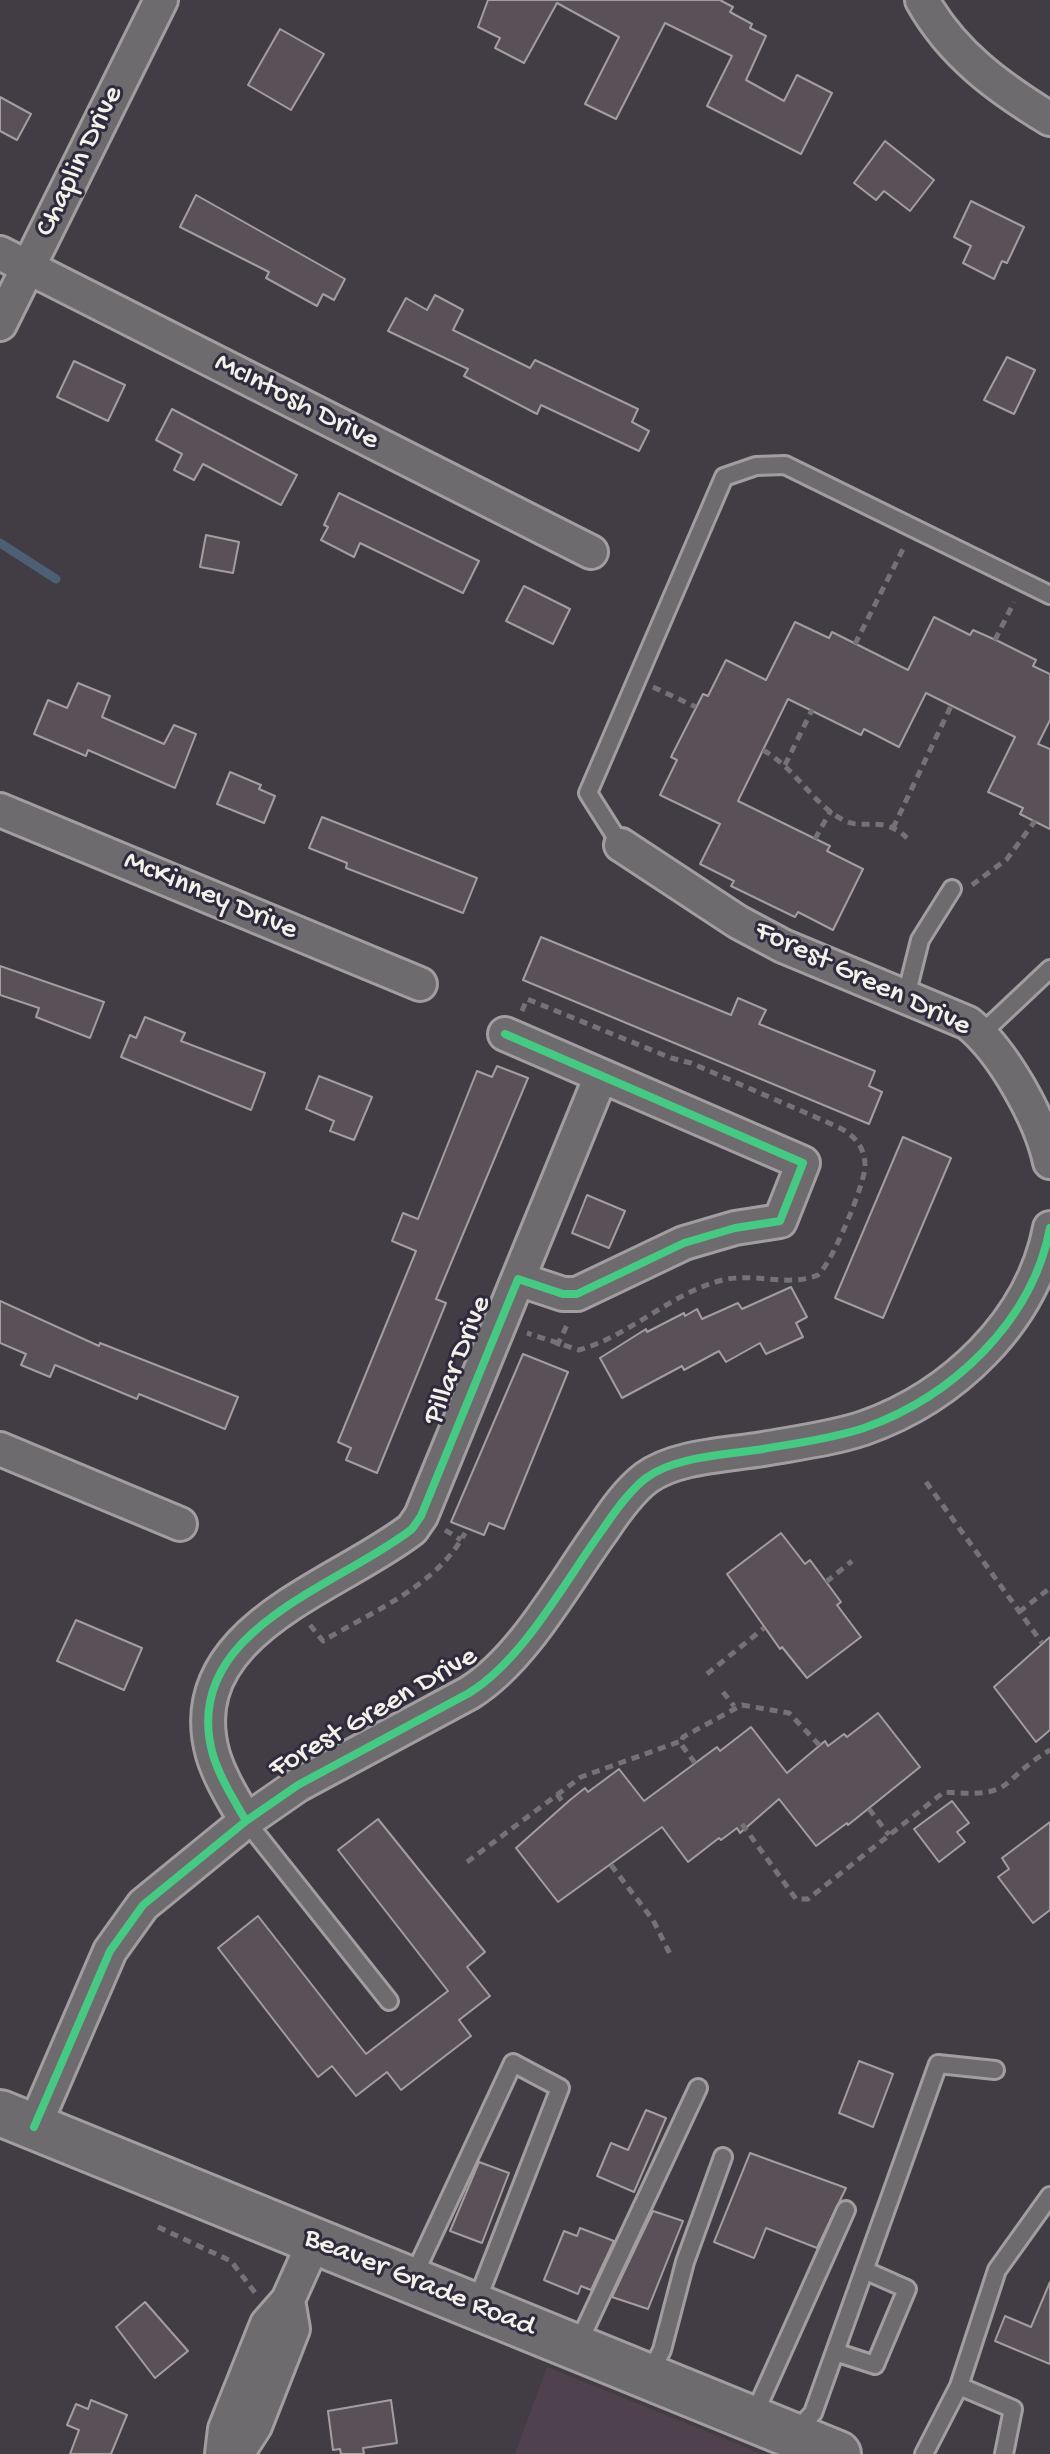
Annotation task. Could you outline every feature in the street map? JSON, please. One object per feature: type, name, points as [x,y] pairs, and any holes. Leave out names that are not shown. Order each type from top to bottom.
[{"type":"main road","name":"Beaver Grade Road","points":[[17,2120],[838,2454]]},
{"type":"street","name":"Chaplin Drive","points":[[0,324],[14,260],[161,0]]},
{"type":"street","points":[[922,0],[935,22],[978,69],[1050,119]]},
{"type":"street","name":"McIntosh Drive","points":[[14,260],[591,552]]},
{"type":"street","name":"McKinney Drive","points":[[0,810],[420,984]]},
{"type":"street","name":"Forest Green Drive","points":[[621,845],[738,922],[783,946],[950,1013],[981,1034],[1031,1111],[1050,1162]]},
{"type":"street","name":"Pillar Drive","points":[[246,1821],[213,1755],[211,1702],[220,1674],[234,1651],[274,1614],[412,1529],[421,1516],[518,1279],[563,1294],[577,1294],[684,1243],[735,1228],[780,1221],[803,1163],[508,1036]]},
{"type":"street","points":[[518,1279],[601,1076]]},
{"type":"street","name":"Forest Green Drive","points":[[17,2120],[119,1934],[156,1893],[246,1821],[298,1785],[469,1693],[494,1675],[521,1643],[613,1514],[653,1473],[682,1463],[863,1428],[915,1403],[975,1362],[1001,1333],[1029,1288],[1050,1228]]},
{"type":"street","points":[[0,1449],[180,1524]]},
{"type":"street","points":[[222,2454],[225,2429],[267,2324],[273,2298],[314,2242]]},
{"type":"street","points":[[237,2454],[255,2426],[293,2329],[273,2298]]},
{"type":"lane","points":[[621,845],[588,793],[724,477],[756,466],[785,465],[1050,595]]},
{"type":"lane","points":[[906,996],[920,940],[960,888]]},
{"type":"lane","points":[[981,1034],[1050,969]]},
{"type":"lane","points":[[246,1821],[389,2001]]},
{"type":"lane","points":[[411,2281],[513,2063],[560,2088],[474,2308]]},
{"type":"lane","points":[[792,2436],[813,2413],[938,2064],[995,2070]]},
{"type":"lane","points":[[576,2348],[698,2088]]},
{"type":"lane","points":[[647,2377],[662,2350],[685,2262],[723,2157]]},
{"type":"lane","points":[[924,2454],[959,2386],[997,2270],[1050,2196]]},
{"type":"lane","points":[[752,2419],[846,2210]]},
{"type":"lane","points":[[835,2352],[875,2365],[907,2289],[864,2270]]},
{"type":"lane","points":[[959,2386],[1013,2409],[1004,2454]]},
{"type":"path","points":[[855,644],[913,527]]},
{"type":"path","points":[[995,640],[1024,583]]},
{"type":"path","points":[[637,680],[696,707]]},
{"type":"path","points":[[893,828],[951,706]]},
{"type":"path","points":[[785,765],[812,710]]},
{"type":"path","points":[[763,750],[785,765],[846,822],[874,822],[893,828],[907,838]]},
{"type":"path","points":[[815,839],[831,810]]},
{"type":"path","points":[[960,888],[1007,859],[1035,821]]},
{"type":"path","points":[[500,1323],[557,1346],[585,1349],[678,1298],[719,1281],[746,1276],[802,1280],[818,1275],[830,1257],[864,1177],[865,1159],[855,1137],[836,1126],[691,1063],[671,1058],[527,999],[508,1036]]},
{"type":"path","points":[[557,1346],[570,1319]]},
{"type":"path","points":[[926,1482],[1042,1643]]},
{"type":"path","points":[[297,1630],[309,1623],[323,1641],[431,1576],[451,1558],[465,1533]]},
{"type":"path","points":[[826,1582],[852,1561]]},
{"type":"path","points":[[1019,1612],[1050,1588]]},
{"type":"path","points":[[707,1674],[764,1628]]},
{"type":"path","points":[[723,1692],[734,1706]]},
{"type":"path","points":[[467,1862],[589,1773],[681,1741],[685,1734],[734,1706],[751,1705],[789,1713],[823,1749]]},
{"type":"path","points":[[681,1741],[695,1763]]},
{"type":"path","points":[[742,1824],[791,1887],[796,1899],[808,1899],[944,1792],[981,1795],[999,1791],[1050,1750]]},
{"type":"path","points":[[557,1794],[564,1804]]},
{"type":"path","points":[[869,1809],[889,1835]]},
{"type":"path","points":[[611,1865],[653,1920],[672,1958]]},
{"type":"path","points":[[158,2227],[231,2261],[273,2298]]},
{"type":"shaded area","points":[[547,2367],[762,2454],[515,2454]]},
{"type":"building","points":[[488,0],[720,0],[733,7],[730,12],[752,24],[750,28],[766,36],[746,80],[784,101],[797,75],[832,93],[801,154],[707,106],[732,56],[665,23],[616,119],[585,104],[619,37],[557,3],[524,63],[495,48],[500,38],[478,27]]},
{"type":"building","points":[[280,29],[324,54],[291,110],[248,85]]},
{"type":"building","points":[[0,97],[31,114],[17,140],[0,131]]},
{"type":"building","points":[[885,141],[934,180],[910,211],[884,191],[876,200],[854,183]]},
{"type":"building","points":[[196,195],[345,279],[334,300],[323,294],[317,306],[266,278],[269,272],[180,227]]},
{"type":"building","points":[[971,201],[1024,227],[1007,263],[1002,261],[994,279],[963,263],[971,246],[954,237]]},
{"type":"building","points":[[435,295],[463,310],[453,330],[530,368],[535,360],[638,409],[632,422],[649,431],[639,451],[541,405],[537,414],[464,376],[468,369],[388,331],[406,298],[427,310]]},
{"type":"building","points":[[1007,357],[1035,370],[1014,414],[984,400]]},
{"type":"building","points":[[74,361],[125,385],[108,421],[57,397]]},
{"type":"building","points":[[172,409],[297,475],[281,505],[203,464],[194,480],[174,470],[182,454],[156,440]]},
{"type":"building","points":[[339,493],[479,561],[463,593],[360,543],[354,557],[321,540],[328,527],[324,525]]},
{"type":"building","points":[[206,535],[239,542],[233,573],[200,567]]},
{"type":"building","points":[[524,586],[570,609],[553,644],[506,621]]},
{"type":"building","points":[[934,617],[970,635],[973,630],[998,641],[1036,660],[1033,666],[1050,674],[1050,720],[1038,744],[1050,749],[1050,829],[1020,814],[1023,808],[988,792],[1015,737],[926,693],[899,747],[864,729],[861,735],[788,699],[738,801],[830,846],[827,851],[863,869],[833,930],[798,912],[795,917],[731,886],[734,881],[700,864],[720,824],[660,795],[677,760],[671,757],[703,694],[708,696],[726,660],[766,680],[795,622],[829,638],[832,632],[908,670]]},
{"type":"building","points":[[78,683],[110,696],[102,717],[164,744],[174,725],[196,734],[175,788],[88,750],[86,756],[34,734],[48,700],[67,708]]},
{"type":"building","points":[[230,772],[261,785],[259,789],[275,796],[264,823],[217,804]]},
{"type":"building","points":[[322,817],[477,878],[463,913],[346,868],[347,863],[309,848]]},
{"type":"building","points":[[541,937],[731,1015],[738,998],[766,1010],[759,1024],[875,1071],[869,1086],[882,1092],[869,1124],[523,980]]},
{"type":"building","points":[[0,966],[104,1002],[90,1038],[36,1017],[39,1008],[0,995]]},
{"type":"building","points":[[145,1017],[185,1033],[181,1041],[265,1073],[251,1110],[121,1057],[130,1035],[136,1038]]},
{"type":"building","points":[[497,1066],[528,1078],[436,1299],[446,1303],[377,1473],[346,1460],[351,1448],[338,1442],[416,1251],[392,1241],[403,1213],[418,1219],[477,1071],[492,1077]]},
{"type":"building","points":[[319,1076],[372,1097],[354,1140],[330,1131],[334,1121],[306,1109]]},
{"type":"building","points":[[903,1137],[951,1158],[883,1318],[835,1298]]},
{"type":"building","points":[[587,1195],[625,1211],[609,1248],[572,1233]]},
{"type":"building","points":[[791,1287],[807,1317],[796,1323],[803,1337],[766,1354],[760,1343],[726,1362],[719,1351],[684,1370],[682,1366],[622,1398],[600,1358],[646,1329],[647,1332],[684,1313],[685,1316],[697,1309],[702,1319],[738,1303],[742,1309]]},
{"type":"building","points":[[0,1301],[99,1346],[100,1343],[238,1397],[225,1429],[139,1394],[137,1399],[55,1365],[50,1377],[21,1365],[26,1354],[0,1343]]},
{"type":"building","points":[[523,1354],[568,1372],[504,1529],[489,1523],[484,1535],[451,1522]]},
{"type":"building","points":[[781,1533],[805,1564],[810,1560],[841,1602],[837,1605],[861,1637],[807,1678],[782,1647],[780,1649],[727,1574]]},
{"type":"building","points":[[76,1620],[142,1648],[124,1690],[57,1661]]},
{"type":"building","points":[[1050,1637],[1050,1730],[1036,1742],[994,1687]]},
{"type":"building","points":[[878,1713],[920,1767],[848,1825],[816,1846],[779,1799],[740,1833],[737,1828],[721,1840],[719,1838],[688,1862],[662,1827],[558,1902],[516,1848],[585,1788],[588,1792],[619,1769],[644,1801],[717,1747],[720,1751],[751,1727],[787,1773],[825,1741],[828,1746],[844,1734],[847,1737]]},
{"type":"building","points":[[952,1801],[969,1823],[957,1832],[965,1842],[939,1862],[914,1829]]},
{"type":"building","points":[[378,1819],[485,1952],[467,1967],[490,1996],[459,2020],[471,2036],[401,2090],[387,2072],[356,2096],[332,2066],[318,2077],[218,1948],[258,1916],[366,2054],[448,1991],[338,1850]]},
{"type":"building","points":[[1050,1822],[1050,1910],[1033,1923],[998,1877],[1009,1869],[1002,1858]]},
{"type":"building","points":[[859,2061],[893,2074],[873,2127],[839,2113]]},
{"type":"building","points":[[646,2110],[666,2118],[634,2192],[597,2176],[611,2143],[628,2150]]},
{"type":"building","points":[[750,2153],[846,2188],[817,2248],[766,2228],[754,2258],[714,2242]]},
{"type":"building","points":[[479,2162],[509,2173],[482,2243],[450,2231]]},
{"type":"building","points":[[653,2211],[683,2221],[648,2309],[612,2297]]},
{"type":"building","points":[[580,2228],[614,2241],[591,2290],[581,2286],[578,2294],[544,2280],[564,2231],[577,2236]]},
{"type":"building","points":[[1050,2282],[1050,2364],[995,2341],[1005,2316],[1031,2327]]},
{"type":"building","points":[[145,2302],[188,2351],[155,2378],[116,2327]]},
{"type":"building","points":[[91,2400],[127,2415],[111,2454],[70,2454],[79,2430],[67,2425],[76,2404],[88,2409]]},
{"type":"building","points":[[391,2400],[397,2443],[363,2448],[364,2454],[341,2454],[340,2449],[333,2450],[328,2411]]},
{"type":"waterway","points":[[0,543],[56,579]]},
{"type":"cycle path","points":[[246,1821],[213,1755],[208,1712],[219,1676],[241,1644],[272,1617],[412,1529],[421,1516],[518,1279],[563,1294],[577,1294],[684,1243],[735,1228],[780,1221],[803,1163],[505,1034]]},
{"type":"cycle path","points":[[34,2127],[110,1951],[143,1905],[246,1821],[298,1785],[469,1693],[489,1678],[526,1640],[617,1508],[646,1478],[687,1461],[814,1440],[864,1428],[928,1397],[957,1376],[983,1352],[1026,1295],[1050,1228]]}]
